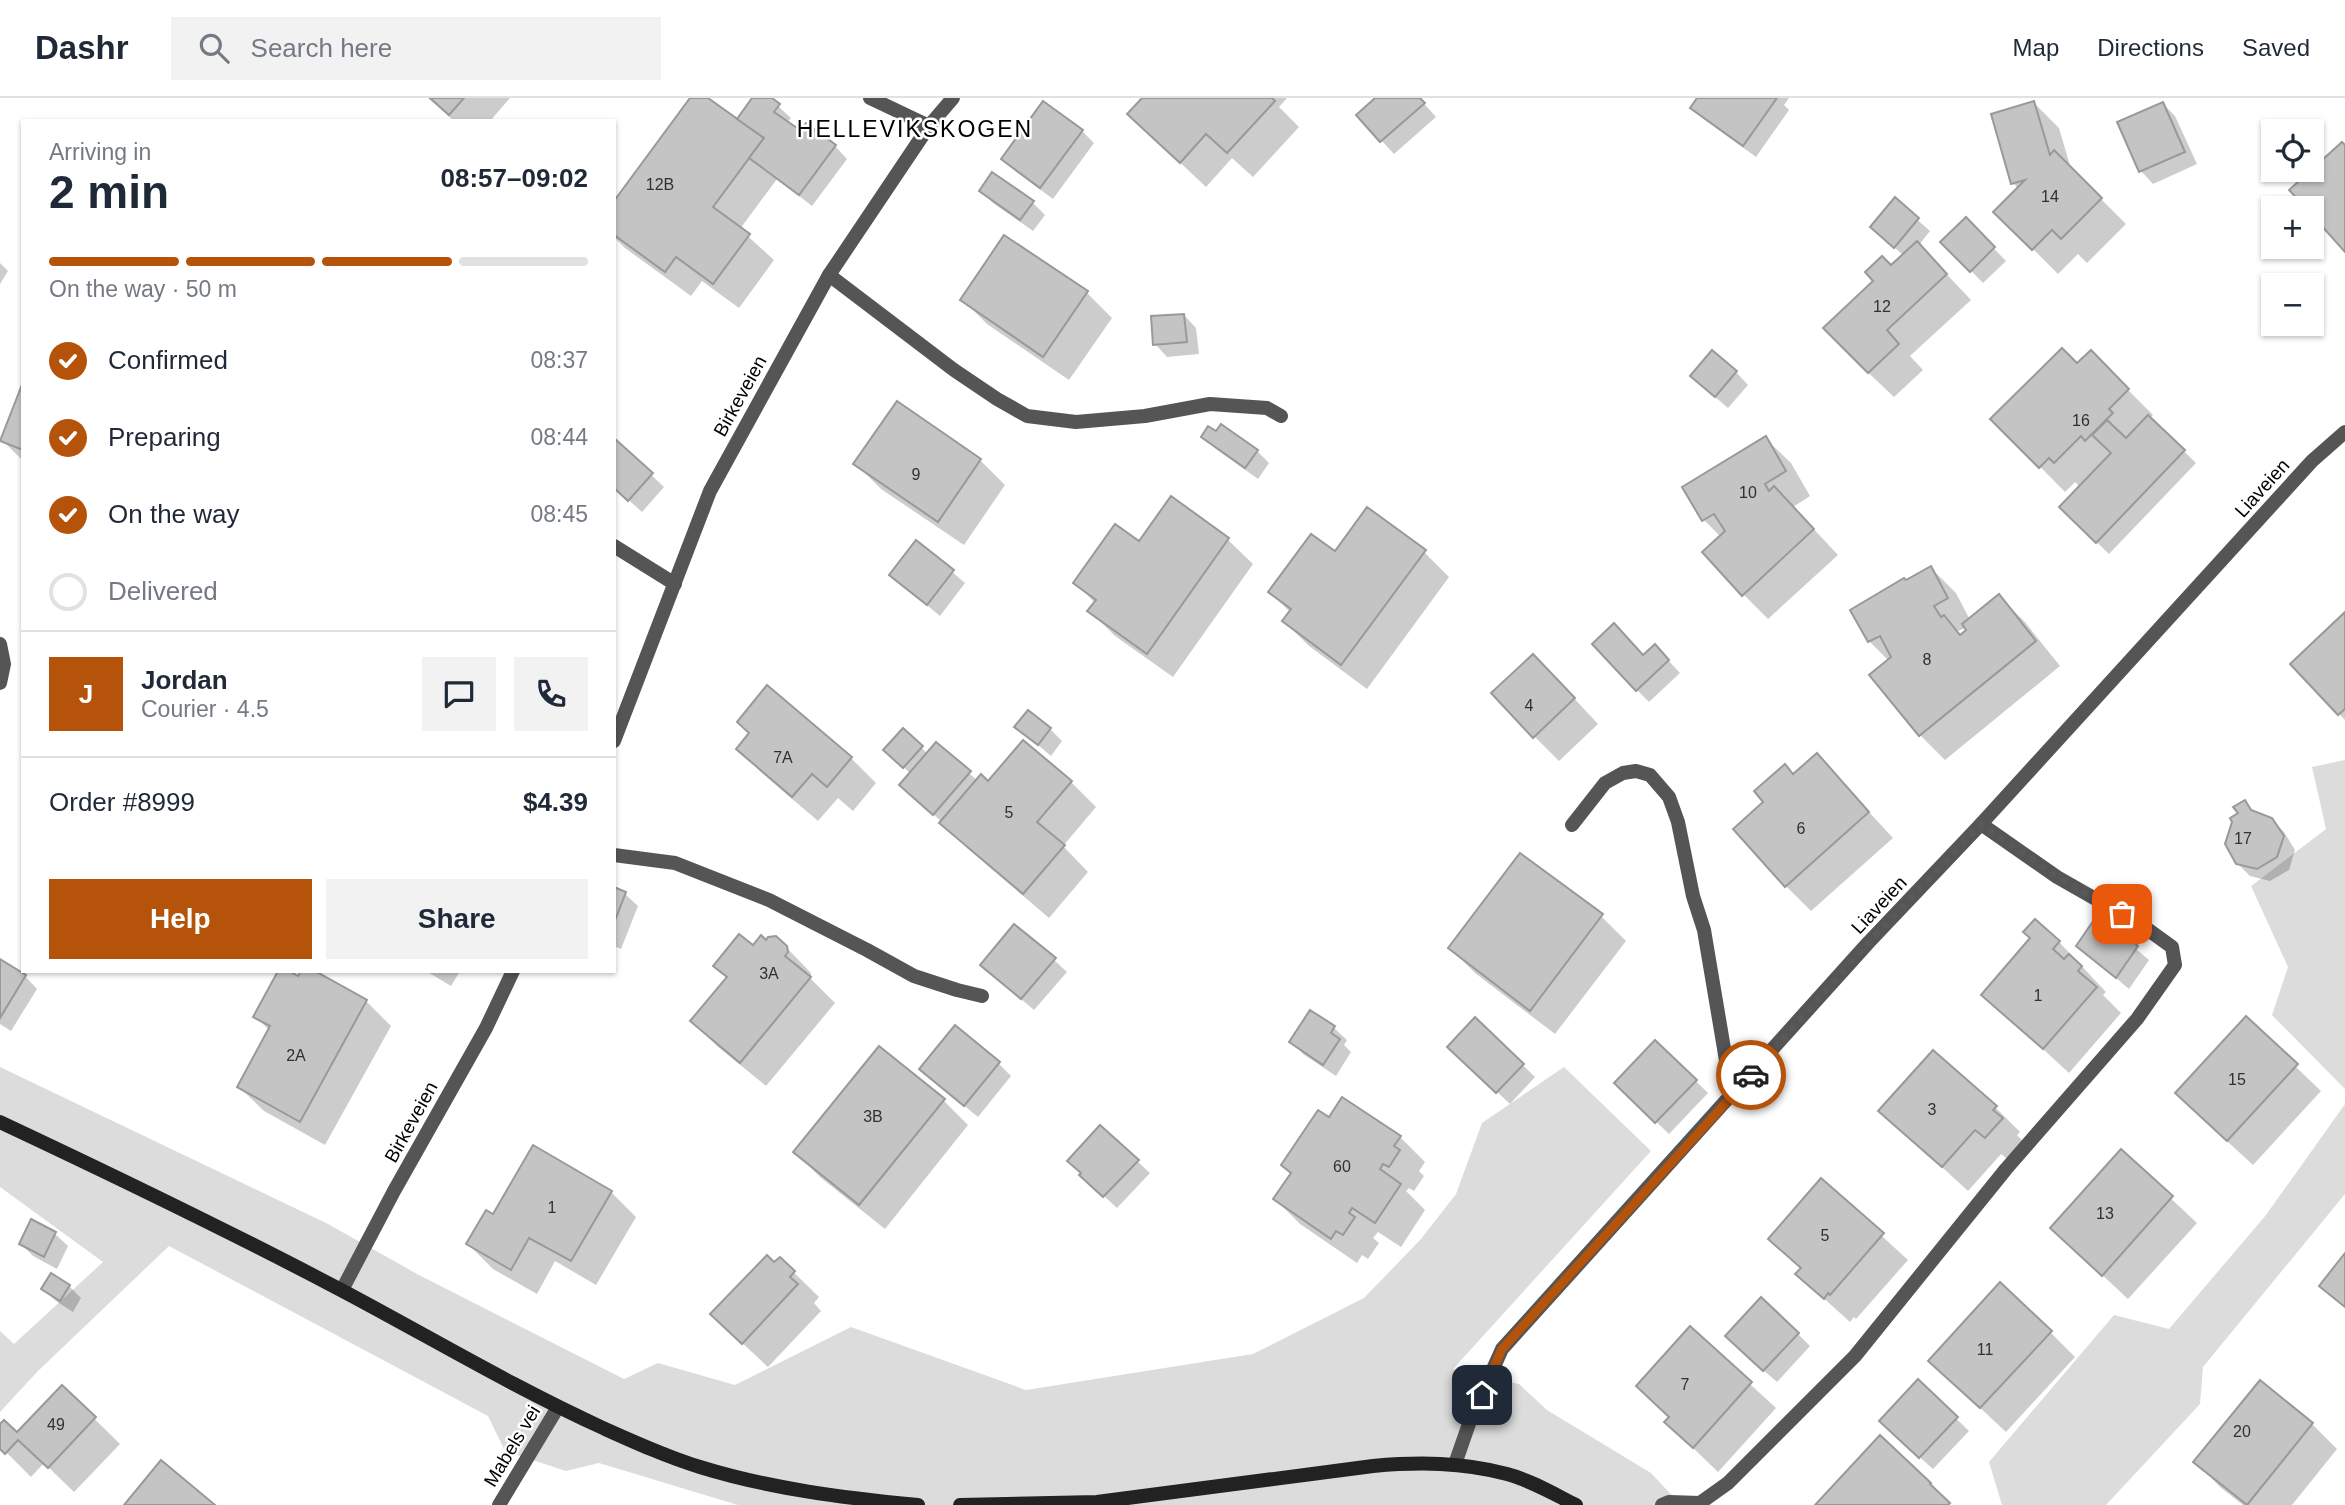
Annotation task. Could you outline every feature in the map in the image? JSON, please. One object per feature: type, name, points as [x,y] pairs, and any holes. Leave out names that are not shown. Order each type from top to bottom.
[{"type":"main road","points":[[0,1122],[139,1187],[342,1290],[558,1407],[636,1443],[699,1467],[750,1480],[841,1498],[918,1505]]},
{"type":"main road","points":[[960,1505],[1097,1502],[1373,1465],[1416,1462],[1455,1464],[1508,1474],[1576,1505]]},
{"type":"street","points":[[870,98],[929,126]]},
{"type":"street","name":"Birkeveien","points":[[616,736],[710,491],[829,275],[929,126],[953,98]]},
{"type":"street","points":[[829,275],[954,370],[1027,416],[1076,422],[1145,416],[1210,404],[1267,408],[1281,416]]},
{"type":"street","name":"Liaveien","points":[[1455,1464],[1471,1418],[1502,1349],[1868,943],[1981,824],[2312,461],[2345,432]]},
{"type":"street","points":[[616,547],[675,584]]},
{"type":"street","points":[[0,644],[4,664],[0,683]]},
{"type":"street","points":[[1572,825],[1605,783],[1623,773],[1636,771],[1650,775],[1669,797],[1678,822],[1693,896],[1704,930],[1732,1096]]},
{"type":"street","points":[[1662,1505],[1669,1502],[1700,1503],[1728,1483],[1855,1356],[2006,1169],[2137,1018],[2175,965],[2172,947],[2143,926],[2057,877],[1981,824]]},
{"type":"street","points":[[616,855],[675,863],[769,900],[914,976],[982,996]]},
{"type":"street","name":"Birkeveien","points":[[342,1290],[394,1191],[486,1028],[512,973]]},
{"type":"street","name":"Mabels vei","points":[[499,1505],[558,1407]]},
{"type":"shaded area","points":[[2345,760],[2345,1089],[2272,1015],[2288,967],[2251,886],[2326,829],[2312,767]]},
{"type":"shaded area","points":[[0,1067],[328,1224],[419,1275],[624,1379],[658,1363],[735,1385],[851,1327],[1026,1390],[1253,1354],[1364,1298],[1421,1239],[1456,1194],[1482,1123],[1564,1067],[1651,1151],[1453,1369],[1519,1384],[1547,1410],[1651,1473],[1681,1505],[738,1505],[599,1463],[566,1471],[505,1451],[488,1416],[169,1246],[38,1371],[0,1412],[0,1331],[14,1344],[103,1262],[0,1187]]},
{"type":"shaded area","points":[[2345,1104],[2345,1194],[2203,1367],[2200,1404],[2106,1505],[2002,1505],[1989,1462],[2114,1315],[2169,1329],[2266,1215]]},
{"type":"building","points":[[430,98],[464,98],[449,115]]},
{"type":"building","points":[[690,98],[708,98],[764,138],[713,207],[750,234],[713,284],[676,257],[665,272],[616,236],[616,198]]},
{"type":"building","points":[[752,98],[772,98],[780,104],[774,112],[800,130],[806,123],[836,145],[799,195],[749,158],[764,138],[737,119]]},
{"type":"building","points":[[1142,98],[1272,98],[1275,101],[1227,153],[1206,134],[1180,163],[1127,114]]},
{"type":"building","points":[[1375,98],[1420,98],[1425,103],[1380,142],[1356,115]]},
{"type":"building","points":[[1697,98],[1777,98],[1743,146],[1690,108]]},
{"type":"building","points":[[1043,101],[1083,130],[1040,188],[1001,159]]},
{"type":"building","points":[[2034,101],[2050,155],[2054,150],[2102,198],[2061,239],[2052,230],[2032,250],[1993,212],[2025,180],[2011,184],[1991,114]]},
{"type":"building","points":[[2163,102],[2185,152],[2139,172],[2117,122]]},
{"type":"building","points":[[2342,142],[2345,145],[2345,252],[2324,228],[2324,196],[2295,196],[2289,190],[2298,182],[2324,182],[2324,158]]},
{"type":"building","points":[[992,172],[1034,201],[1020,220],[979,191]]},
{"type":"building","points":[[1895,197],[1919,218],[1894,248],[1870,227]]},
{"type":"building","points":[[1966,217],[1995,247],[1970,272],[1940,242]]},
{"type":"building","points":[[1004,235],[1088,291],[1043,357],[960,300]]},
{"type":"building","points":[[1917,241],[1947,274],[1887,330],[1899,344],[1868,373],[1823,328],[1873,281],[1865,272],[1882,256],[1891,265]]},
{"type":"building","points":[[1184,314],[1187,342],[1153,345],[1151,316]]},
{"type":"building","points":[[2062,348],[2077,363],[2091,350],[2129,389],[2109,409],[2113,413],[2085,441],[2081,436],[2054,463],[2049,458],[2039,468],[1990,419]]},
{"type":"building","points":[[1712,350],[1737,371],[1715,397],[1690,376]]},
{"type":"building","points":[[21,387],[21,449],[0,441]]},
{"type":"building","points":[[897,401],[981,459],[938,522],[853,464]]},
{"type":"building","points":[[2148,415],[2185,450],[2096,543],[2059,507],[2111,453],[2092,435],[2107,420],[2126,438]]},
{"type":"building","points":[[1221,424],[1258,450],[1245,468],[1201,437],[1208,426],[1216,431]]},
{"type":"building","points":[[1766,436],[1786,471],[1765,484],[1769,491],[1774,486],[1814,529],[1742,596],[1702,552],[1725,531],[1714,514],[1702,521],[1682,487]]},
{"type":"building","points":[[616,440],[653,473],[628,501],[616,490]]},
{"type":"building","points":[[1171,496],[1229,538],[1147,654],[1087,611],[1096,600],[1073,583],[1115,524],[1139,541]]},
{"type":"building","points":[[1367,507],[1426,550],[1341,665],[1282,621],[1291,609],[1268,592],[1311,534],[1335,551]]},
{"type":"building","points":[[916,540],[954,570],[927,605],[889,575]]},
{"type":"building","points":[[1931,566],[1948,598],[1934,606],[1941,617],[1944,615],[1960,635],[1966,630],[1962,624],[1999,594],[2036,641],[1919,736],[1869,675],[1891,657],[1880,636],[1868,642],[1850,610],[1904,578],[1906,580]]},
{"type":"building","points":[[2345,612],[2345,709],[2338,715],[2290,664]]},
{"type":"building","points":[[1614,623],[1643,655],[1655,644],[1669,660],[1636,691],[1592,644]]},
{"type":"building","points":[[1533,654],[1575,698],[1533,738],[1491,693]]},
{"type":"building","points":[[767,685],[852,757],[827,787],[812,774],[792,797],[736,749],[749,733],[737,722]]},
{"type":"building","points":[[1028,710],[1051,728],[1038,745],[1014,727]]},
{"type":"building","points":[[903,728],[923,746],[903,768],[883,750]]},
{"type":"building","points":[[1023,740],[1072,781],[1037,822],[1065,845],[1023,894],[939,823],[981,774],[988,781]]},
{"type":"building","points":[[936,742],[971,771],[933,815],[899,785]]},
{"type":"building","points":[[1817,753],[1869,812],[1785,887],[1733,829],[1763,802],[1754,791],[1785,764],[1793,774]]},
{"type":"building","points":[[2245,800],[2251,810],[2272,818],[2284,836],[2277,857],[2257,869],[2236,864],[2225,844],[2232,822],[2230,818],[2238,813],[2233,807]]},
{"type":"building","points":[[1520,853],[1603,914],[1530,1011],[1448,948]]},
{"type":"building","points":[[616,888],[626,892],[616,918]]},
{"type":"building","points":[[2098,914],[2138,946],[2116,978],[2076,946]]},
{"type":"building","points":[[2035,919],[2060,941],[2053,949],[2064,959],[2069,954],[2082,966],[2078,971],[2097,987],[2043,1049],[1981,995],[2030,938],[2023,932]]},
{"type":"building","points":[[1014,924],[1056,958],[1021,999],[980,965]]},
{"type":"building","points":[[739,934],[753,945],[761,935],[766,940],[776,936],[787,946],[788,952],[785,956],[811,977],[740,1063],[690,1021],[727,977],[713,966]]},
{"type":"building","points":[[0,959],[26,975],[0,1018]]},
{"type":"building","points":[[277,973],[293,973],[298,976],[300,973],[319,973],[367,1000],[300,1122],[237,1087],[270,1026],[253,1017]]},
{"type":"building","points":[[1310,1010],[1335,1026],[1331,1033],[1340,1039],[1323,1065],[1289,1042]]},
{"type":"building","points":[[2246,1016],[2298,1064],[2227,1141],[2175,1093]]},
{"type":"building","points":[[1475,1017],[1524,1064],[1496,1093],[1447,1047]]},
{"type":"building","points":[[955,1025],[1000,1062],[964,1106],[919,1069]]},
{"type":"building","points":[[1655,1040],[1697,1080],[1655,1123],[1614,1083]]},
{"type":"building","points":[[879,1046],[945,1099],[859,1205],[793,1152]]},
{"type":"building","points":[[1933,1050],[1997,1106],[1993,1110],[2003,1118],[1985,1138],[1975,1130],[1942,1167],[1878,1111]]},
{"type":"building","points":[[1342,1097],[1401,1136],[1394,1146],[1400,1150],[1389,1167],[1383,1164],[1380,1169],[1401,1184],[1375,1223],[1352,1208],[1349,1213],[1355,1217],[1343,1235],[1336,1231],[1331,1239],[1273,1199],[1291,1173],[1281,1165],[1318,1110],[1329,1117]]},
{"type":"building","points":[[1100,1125],[1139,1160],[1103,1197],[1067,1161]]},
{"type":"building","points":[[533,1145],[612,1191],[571,1261],[529,1238],[511,1270],[466,1244],[486,1210],[493,1214]]},
{"type":"building","points":[[2121,1149],[2173,1196],[2102,1276],[2050,1228]]},
{"type":"building","points":[[1821,1178],[1884,1233],[1824,1299],[1795,1274],[1801,1268],[1768,1239]]},
{"type":"building","points":[[31,1219],[56,1232],[44,1257],[19,1244]]},
{"type":"building","points":[[2345,1253],[2345,1307],[2319,1286]]},
{"type":"building","points":[[767,1255],[774,1262],[780,1257],[795,1271],[790,1277],[798,1284],[742,1344],[710,1314]]},
{"type":"building","points":[[51,1273],[70,1285],[60,1301],[41,1289]]},
{"type":"building","points":[[2000,1282],[2052,1331],[1980,1408],[1928,1361]]},
{"type":"building","points":[[1761,1297],[1799,1333],[1763,1371],[1725,1336]]},
{"type":"building","points":[[1690,1326],[1752,1382],[1693,1448],[1664,1422],[1669,1417],[1636,1386]]},
{"type":"building","points":[[1918,1379],[1958,1417],[1919,1458],[1879,1421]]},
{"type":"building","points":[[2260,1380],[2313,1423],[2247,1505],[2193,1462]]},
{"type":"building","points":[[62,1385],[96,1417],[48,1468],[18,1440],[5,1454],[0,1449],[0,1424],[4,1420],[17,1432]]},
{"type":"building","points":[[1880,1435],[1931,1483],[1950,1503],[1948,1505],[1815,1505]]},
{"type":"building","points":[[161,1460],[215,1505],[124,1505]]},
{"type":"way so far","points":[[1751,1075],[1868,943],[1981,824],[2057,877],[2122,914]]},
{"type":"district","name":"HELLEVIKSKOGEN","points":[[915,129]]},
{"type":"route","points":[[1482,1395],[1502,1349],[1751,1075]]}]
